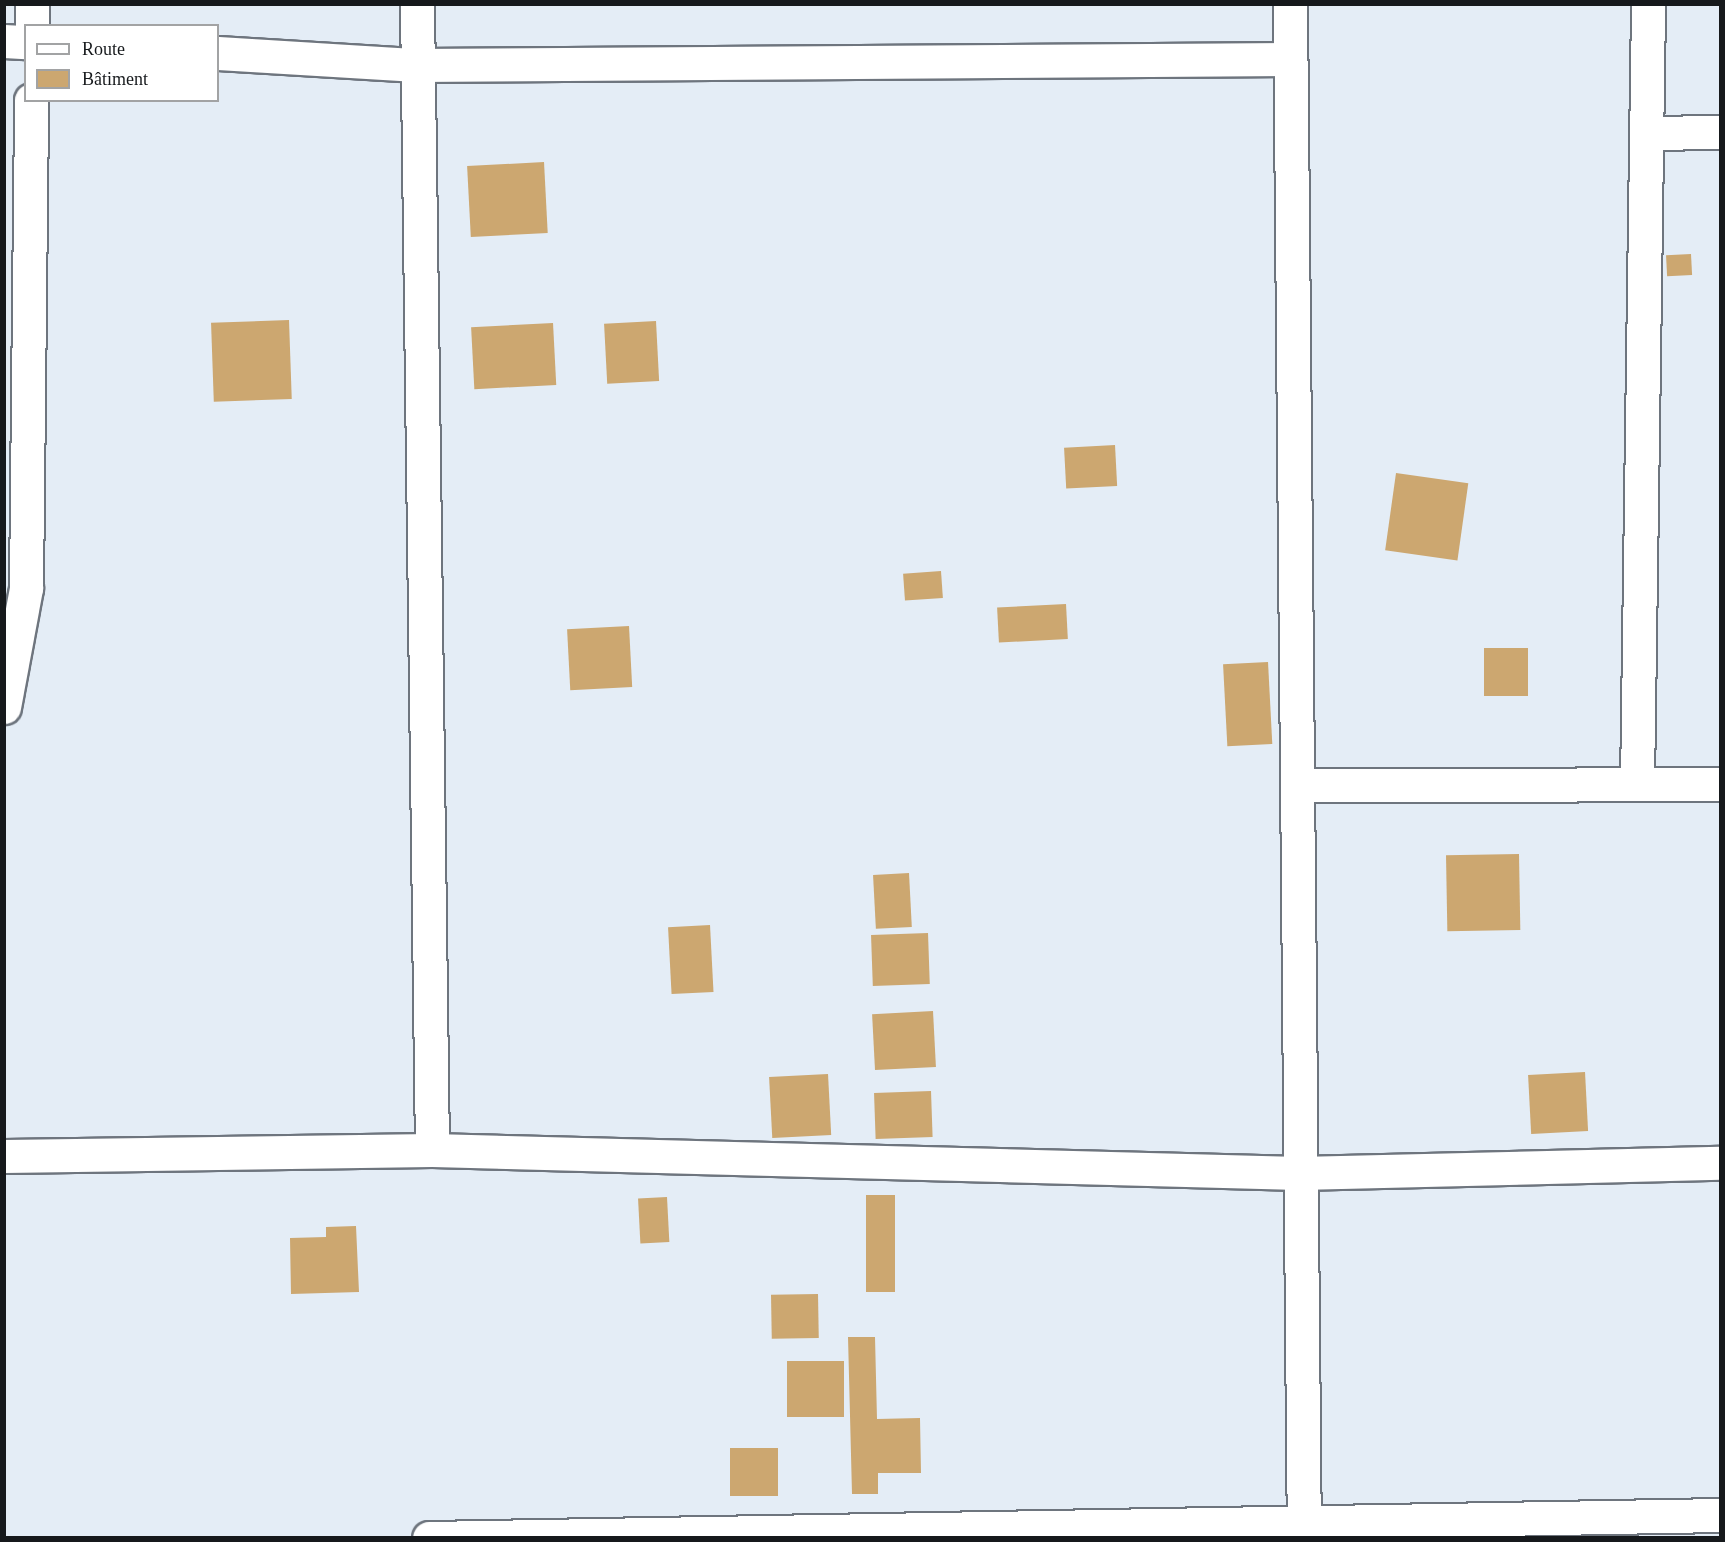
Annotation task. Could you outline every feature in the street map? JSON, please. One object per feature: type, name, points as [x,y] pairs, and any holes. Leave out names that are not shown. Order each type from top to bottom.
[{"type":"street","points":[[32,4],[32,24]]},
{"type":"street","points":[[417,4],[432,1150]]},
{"type":"street","points":[[1290,4],[1304,1529]]},
{"type":"street","points":[[1637,784],[1648,4]]},
{"type":"street","points":[[4,41],[24,42]]},
{"type":"street","points":[[219,53],[417,65],[1290,59]]},
{"type":"street","points":[[4,707],[26,588],[31,102]]},
{"type":"street","points":[[1647,134],[1720,132]]},
{"type":"street","points":[[1297,785],[1720,783]]},
{"type":"street","points":[[4,1155],[432,1150],[1299,1173],[1720,1163]]},
{"type":"street","points":[[429,1538],[1304,1529],[1720,1515]]},
{"type":"building","points":[[544,162],[548,233],[471,237],[467,166]]},
{"type":"building","points":[[1691,254],[1692,275],[1667,276],[1666,255]]},
{"type":"building","points":[[289,320],[292,399],[214,402],[211,323]]},
{"type":"building","points":[[656,321],[659,381],[607,384],[604,324]]},
{"type":"building","points":[[553,323],[556,385],[474,389],[471,327]]},
{"type":"building","points":[[1115,445],[1117,486],[1066,489],[1064,448]]},
{"type":"building","points":[[1396,473],[1468,483],[1457,560],[1385,550]]},
{"type":"building","points":[[941,571],[943,598],[905,601],[903,574]]},
{"type":"building","points":[[1066,604],[1068,639],[999,643],[997,608]]},
{"type":"building","points":[[629,626],[632,687],[570,690],[567,629]]},
{"type":"building","points":[[1484,648],[1528,648],[1528,696],[1484,696]]},
{"type":"building","points":[[1268,662],[1272,744],[1227,746],[1223,664]]},
{"type":"building","points":[[1519,854],[1520,930],[1447,931],[1446,855]]},
{"type":"building","points":[[909,873],[912,927],[876,929],[873,875]]},
{"type":"building","points":[[710,925],[714,992],[672,994],[668,927]]},
{"type":"building","points":[[928,933],[930,984],[873,986],[871,935]]},
{"type":"building","points":[[933,1011],[936,1067],[875,1070],[872,1014]]},
{"type":"building","points":[[1585,1072],[1588,1131],[1531,1134],[1528,1075]]},
{"type":"building","points":[[828,1074],[831,1135],[772,1138],[769,1077]]},
{"type":"building","points":[[931,1091],[933,1137],[876,1139],[874,1093]]},
{"type":"building","points":[[866,1195],[895,1195],[895,1292],[866,1292]]},
{"type":"building","points":[[667,1197],[669,1242],[640,1243],[638,1199]]},
{"type":"building","points":[[356,1226],[359,1292],[291,1294],[290,1238],[326,1237],[326,1227]]},
{"type":"building","points":[[818,1294],[819,1338],[772,1339],[771,1295]]},
{"type":"building","points":[[848,1337],[875,1337],[877,1419],[920,1418],[921,1473],[878,1473],[878,1494],[852,1494]]},
{"type":"building","points":[[787,1361],[844,1361],[844,1417],[787,1417]]},
{"type":"building","points":[[730,1448],[778,1448],[778,1496],[730,1496]]}]
